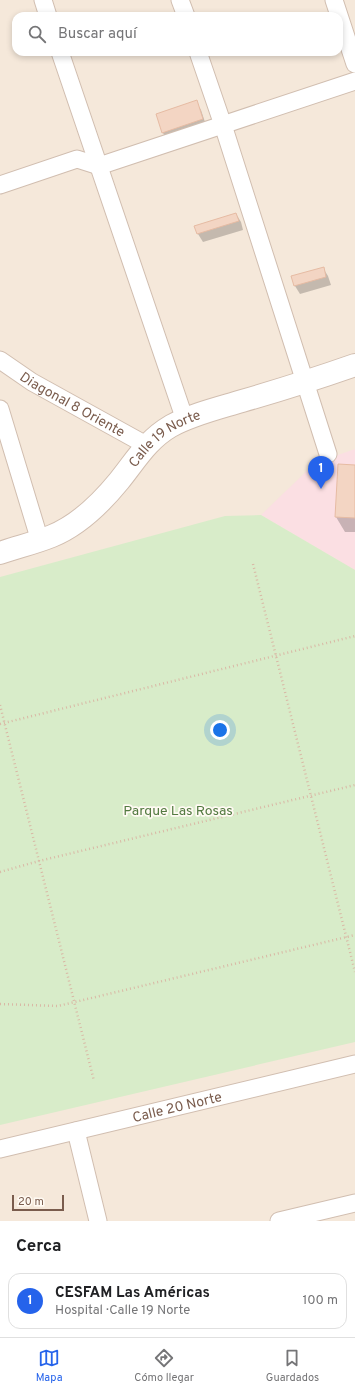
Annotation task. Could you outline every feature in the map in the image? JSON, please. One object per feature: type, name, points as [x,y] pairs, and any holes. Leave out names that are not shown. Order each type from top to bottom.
[{"type":"street","points":[[43,0],[47,12]]},
{"type":"street","points":[[180,0],[184,12]]},
{"type":"street","points":[[334,0],[338,12]]},
{"type":"street","points":[[343,27],[355,64]]},
{"type":"street","points":[[61,56],[185,420]]},
{"type":"street","points":[[199,56],[223,125],[328,454]]},
{"type":"street","points":[[0,185],[77,159],[99,166],[355,81]]},
{"type":"street","name":"Diagonal 8 Oriente","points":[[0,360],[37,385],[146,445]]},
{"type":"street","name":"Calle 19 Norte","points":[[0,553],[40,541],[65,530],[93,508],[119,481],[146,445],[164,430],[185,420],[355,364]]},
{"type":"street","points":[[0,409],[40,541]]},
{"type":"street","name":"Calle 20 Norte","points":[[0,1149],[355,1064]]},
{"type":"street","points":[[76,1131],[98,1221]]},
{"type":"street","points":[[279,1221],[300,1219],[355,1203]]},
{"type":"path","points":[[253,564],[355,972]]},
{"type":"path","points":[[0,724],[355,636]]},
{"type":"path","points":[[0,705],[94,1081]]},
{"type":"path","points":[[0,872],[39,861],[355,785]]},
{"type":"path","points":[[0,1004],[58,1006],[355,934]]},
{"type":"shaded area","points":[[0,0],[355,0],[355,1221],[0,1221]]},
{"type":"shaded area","points":[[355,449],[355,570],[261,515],[315,463]]},
{"type":"green space","name":"Parque Las Rosas","points":[[261,515],[355,570],[355,1042],[0,1125],[0,577],[225,516]]},
{"type":"building","points":[[197,100],[203,119],[162,133],[156,114]]},
{"type":"building","points":[[236,213],[239,221],[197,234],[194,226]]},
{"type":"building","points":[[324,267],[326,277],[294,286],[291,276]]},
{"type":"building","points":[[338,464],[355,465],[355,518],[335,517]]},
{"type":"place","name":"CESFAM Las Américas","points":[[321,489]]}]
